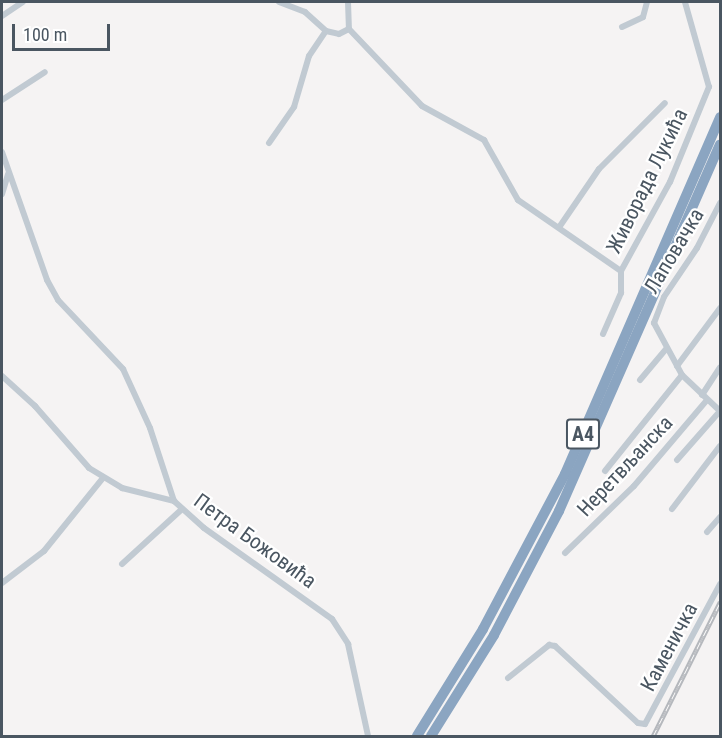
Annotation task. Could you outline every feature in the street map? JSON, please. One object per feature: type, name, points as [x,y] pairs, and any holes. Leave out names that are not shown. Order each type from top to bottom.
[{"type":"highway","name":"A4","points":[[417,736],[483,630],[565,474],[720,117]]},
{"type":"highway","name":"A4","points":[[431,736],[494,635],[551,528],[720,145]]},
{"type":"street","points":[[2,16],[23,2]]},
{"type":"street","points":[[279,2],[305,12],[326,31],[339,34],[349,29]]},
{"type":"street","points":[[348,2],[349,29],[422,106],[484,140],[518,200],[561,226],[621,271],[621,293],[603,334]]},
{"type":"street","points":[[622,27],[643,17],[647,2]]},
{"type":"street","name":"Живорада Лукића","points":[[621,271],[670,182],[709,87],[685,2]]},
{"type":"street","points":[[269,143],[294,107],[309,56],[326,31]]},
{"type":"street","points":[[2,100],[45,72]]},
{"type":"street","points":[[561,226],[599,169],[665,103]]},
{"type":"street","name":"Петра Божовића","points":[[2,152],[28,235],[58,300],[123,369],[136,392],[174,501],[181,510],[332,619],[348,644],[368,736]]},
{"type":"street","points":[[2,194],[9,174]]},
{"type":"street","name":"Лаповачка","points":[[720,203],[657,312],[654,325],[682,375],[720,411]]},
{"type":"street","points":[[677,366],[720,308]]},
{"type":"street","points":[[640,380],[666,349]]},
{"type":"street","name":"Неретвљанска","points":[[565,553],[634,486],[704,397],[720,367]]},
{"type":"street","points":[[2,375],[35,406],[89,468],[123,488],[174,501]]},
{"type":"street","points":[[605,471],[682,375]]},
{"type":"street","points":[[677,460],[720,411]]},
{"type":"street","points":[[672,509],[720,446]]},
{"type":"street","points":[[2,583],[44,551],[103,478]]},
{"type":"street","points":[[122,564],[181,510]]},
{"type":"street","points":[[707,532],[720,517]]},
{"type":"street","name":"Каменичка","points":[[508,678],[549,645],[555,646],[639,723],[645,724],[720,584]]},
{"type":"railway","points":[[653,736],[720,602]]}]
